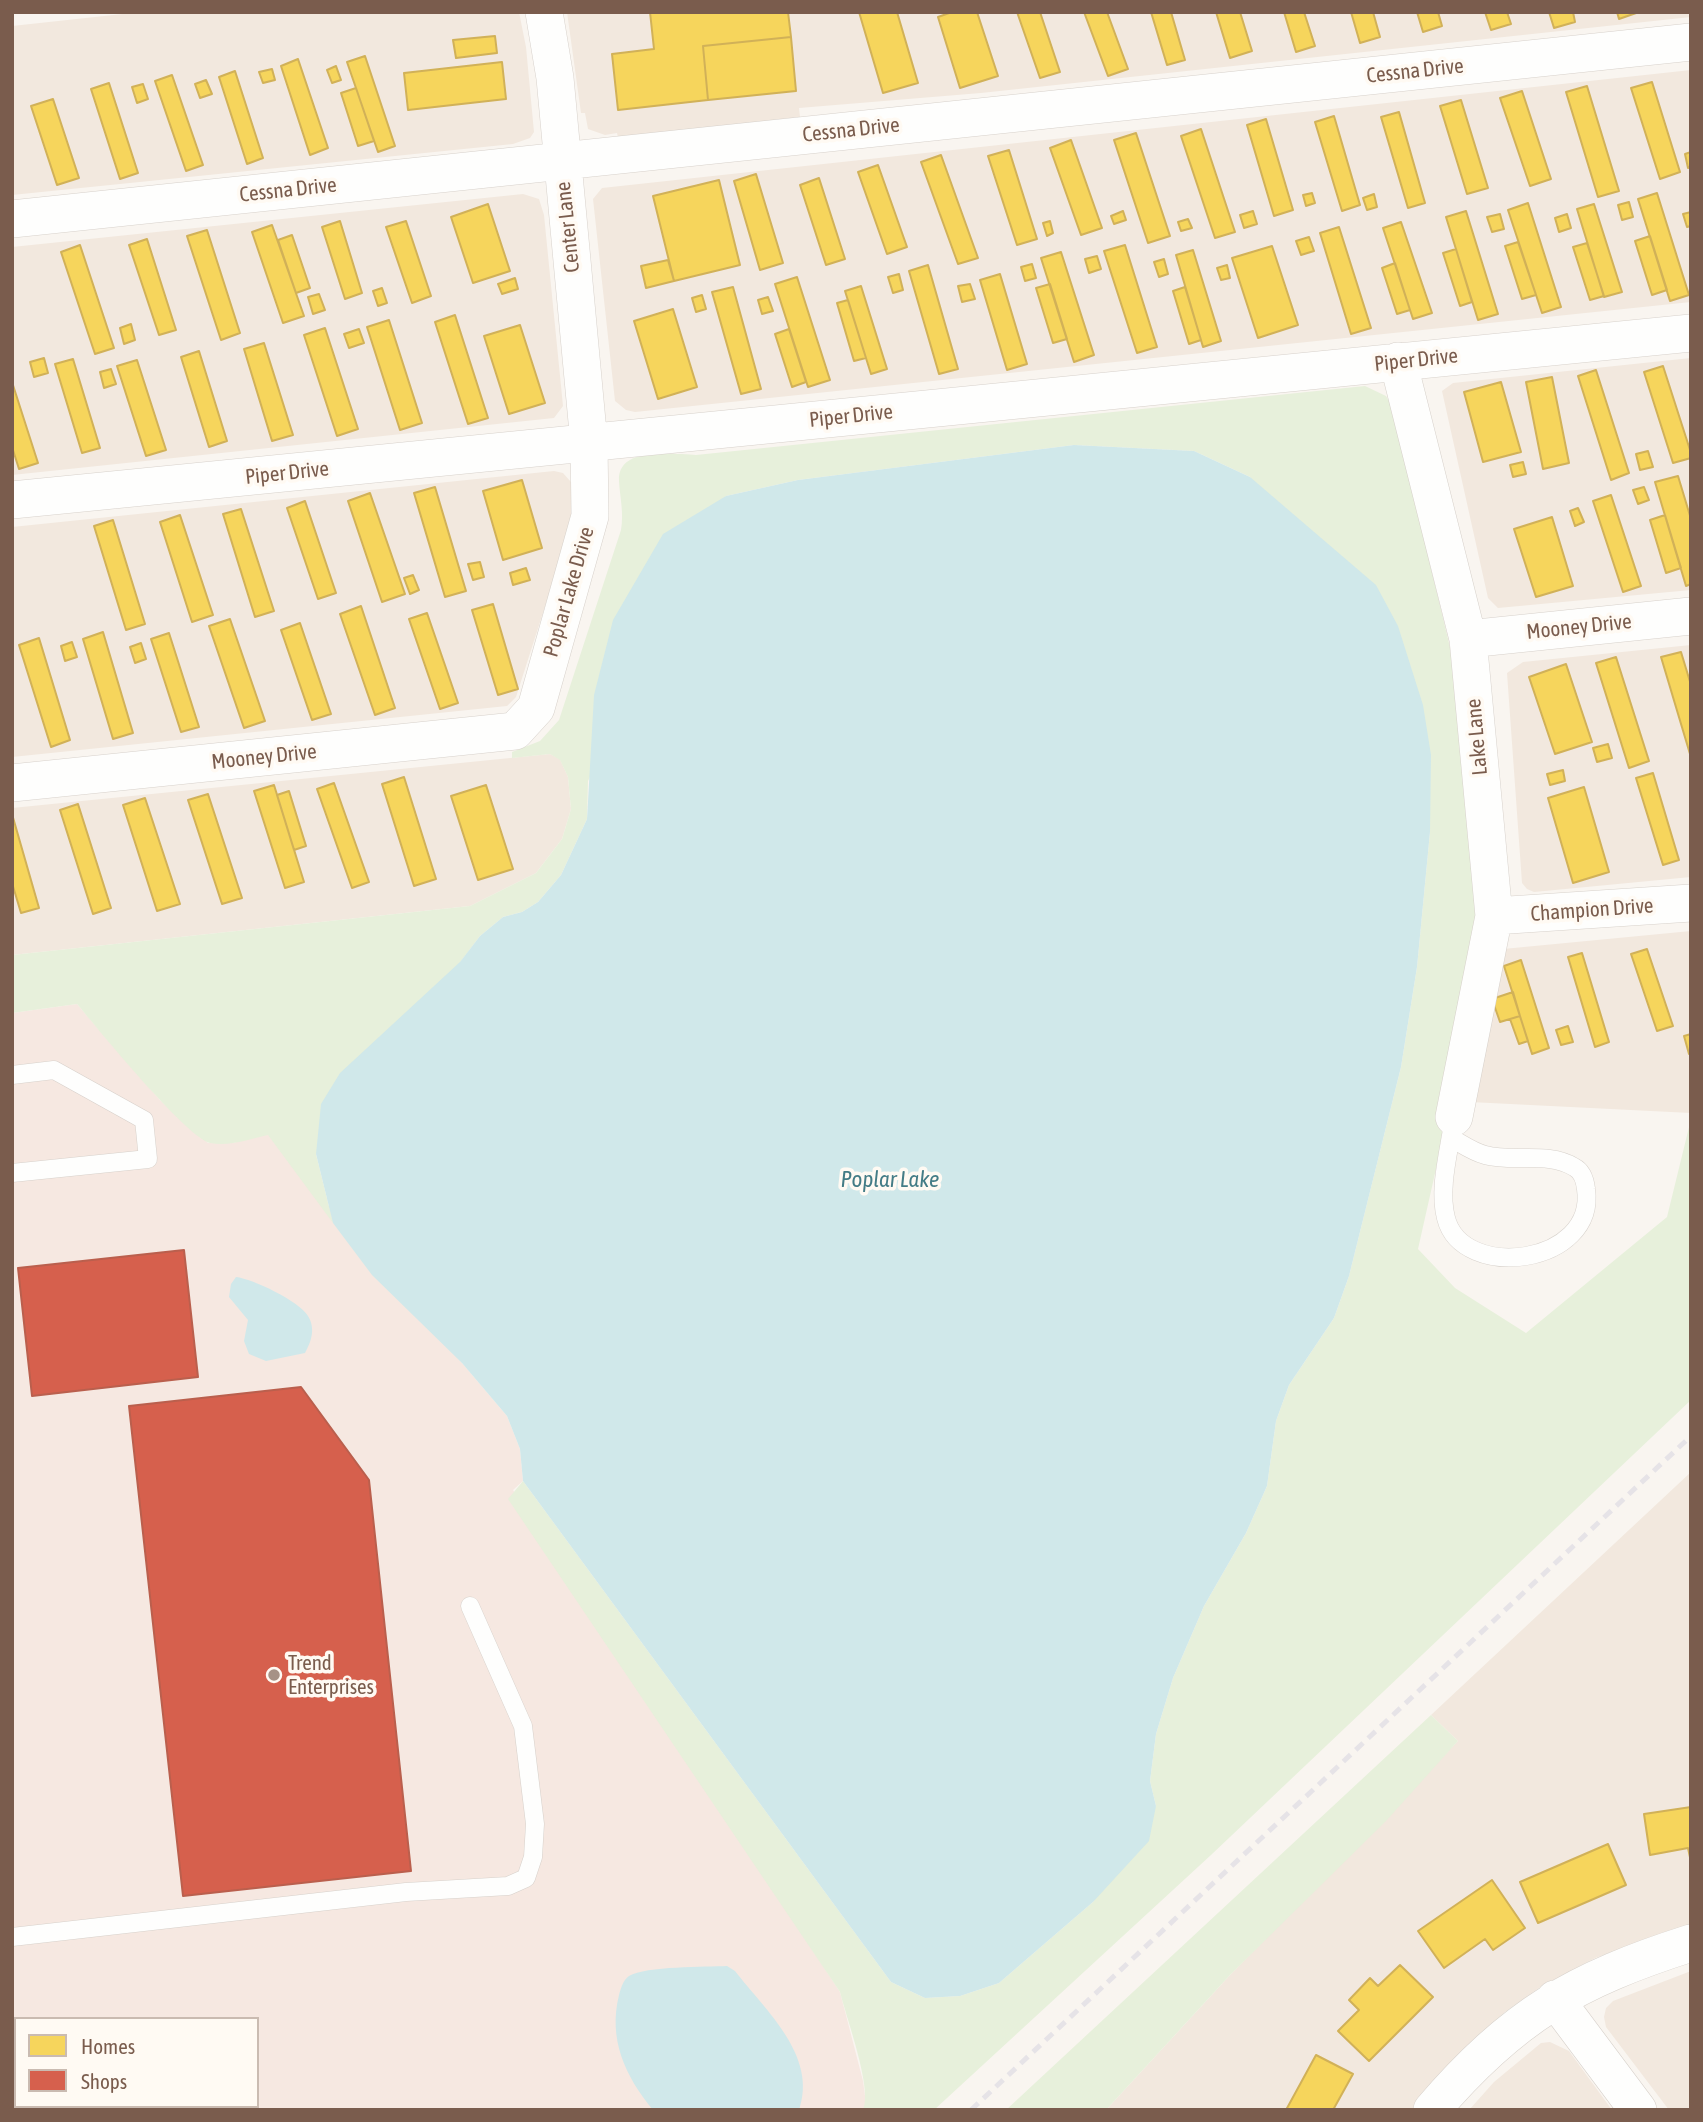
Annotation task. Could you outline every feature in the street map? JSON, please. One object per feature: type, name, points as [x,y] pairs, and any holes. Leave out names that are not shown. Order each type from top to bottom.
[{"type":"street","name":"Center Lane","points":[[544,12],[555,78],[589,443]]},
{"type":"street","name":"Cessna Drive","points":[[12,219],[1691,42]]},
{"type":"street","name":"Piper Drive","points":[[12,500],[1691,333]]},
{"type":"street","name":"Lake Lane","points":[[1398,361],[1468,639],[1494,916],[1452,1128]]},
{"type":"street","name":"Poplar Lake Drive","points":[[515,731],[536,708],[590,516],[589,443]]},
{"type":"street","name":"Mooney Drive","points":[[1468,639],[1691,616]]},
{"type":"street","name":"Mooney Drive","points":[[12,783],[515,731]]},
{"type":"street","name":"Champion Drive","points":[[1494,916],[1691,903]]},
{"type":"street","points":[[1432,2110],[1482,2055],[1555,1999],[1630,1962],[1691,1943]]},
{"type":"street","points":[[1555,1999],[1638,2110]]},
{"type":"lane","points":[[12,1075],[54,1070],[144,1120],[148,1159],[12,1173]]},
{"type":"lane","points":[[1452,1128],[1485,1155],[1554,1160],[1576,1167],[1585,1179],[1587,1197],[1585,1215],[1571,1236],[1550,1251],[1524,1257],[1493,1256],[1470,1248],[1454,1234],[1446,1220],[1444,1200],[1452,1128]]},
{"type":"lane","points":[[12,1937],[406,1892],[508,1886],[526,1878],[533,1857],[535,1824],[523,1726],[470,1606]]},
{"type":"shaded area","points":[[141,12],[519,12],[526,47],[534,132],[530,138],[513,144],[12,195],[12,26]]},
{"type":"shaded area","points":[[567,12],[1691,12],[1691,17],[981,93],[799,108],[800,117],[618,138],[617,133],[605,135],[588,129],[585,113],[581,113]]},
{"type":"shaded area","points":[[1691,70],[1691,302],[635,412],[626,410],[615,401],[593,199],[602,188]]},
{"type":"shaded area","points":[[523,194],[539,199],[544,215],[563,406],[554,418],[12,475],[12,247]]},
{"type":"shaded area","points":[[1691,358],[1691,590],[1498,608],[1488,598],[1442,391],[1453,383]]},
{"type":"shaded area","points":[[554,471],[563,473],[571,482],[573,519],[516,697],[507,706],[12,757],[12,527]]},
{"type":"shaded area","points":[[1691,645],[1691,877],[1534,892],[1527,889],[1522,883],[1507,673],[1523,662]]},
{"type":"shaded area","points":[[550,754],[560,759],[568,777],[571,809],[562,839],[536,873],[470,906],[12,955],[12,808]]},
{"type":"shaded area","points":[[1691,931],[1691,1113],[1470,1102],[1503,949]]},
{"type":"shaded area","points":[[77,1004],[160,1100],[208,1143],[232,1143],[268,1134],[507,1416],[520,1449],[523,1481],[513,1490],[840,1992],[866,2103],[863,2110],[12,2110],[12,1013]]},
{"type":"shaded area","points":[[1691,1472],[1691,1924],[1595,1958],[1539,1988],[1505,2012],[1460,2053],[1412,2110],[1106,2110],[1231,1974],[1458,1741],[1431,1715]]},
{"type":"shaded area","points":[[1691,1971],[1691,2110],[1669,2110],[1606,2027],[1604,2017],[1606,2008],[1613,2001]]},
{"type":"shaded area","points":[[1550,2042],[1569,2051],[1612,2110],[1469,2110],[1494,2082],[1541,2043]]},
{"type":"green space","points":[[1365,386],[1386,396],[1392,406],[1455,668],[1478,910],[1438,1160],[1418,1249],[1455,1288],[1526,1333],[1667,1217],[1691,1119],[1691,1400],[1211,1855],[934,2110],[863,2110],[865,2100],[862,2070],[840,1992],[508,1499],[523,1481],[891,1982],[925,1998],[960,1996],[999,1983],[1093,1902],[1156,1806],[1150,1781],[1156,1734],[1173,1678],[1204,1606],[1246,1533],[1267,1486],[1276,1421],[1289,1385],[1334,1318],[1349,1276],[1401,1067],[1417,967],[1430,832],[1250,477],[1194,451],[1074,445],[798,480],[726,496],[588,781],[587,819],[561,875],[538,902],[522,912],[503,917],[480,936],[316,1154],[333,1223],[268,1135],[225,1144],[210,1143],[198,1136],[142,1081],[77,1004],[12,1013],[12,955],[470,906],[536,873],[562,839],[571,809],[568,777],[560,760],[550,754],[512,758],[512,752],[540,741],[559,720],[621,530],[621,470],[627,462],[636,457],[648,454],[696,455]]},
{"type":"green space","points":[[1431,1715],[1458,1741],[1386,1821],[1231,1974],[1106,2110],[1006,2110]]},
{"type":"water","name":"Poplar Lake","points":[[1074,445],[1194,451],[1250,477],[1376,585],[1398,626],[1423,705],[1431,755],[1430,832],[1417,967],[1401,1067],[1349,1276],[1334,1318],[1289,1385],[1276,1421],[1267,1486],[1246,1533],[1204,1606],[1173,1678],[1156,1734],[1150,1781],[1156,1806],[1149,1841],[1093,1902],[999,1983],[960,1996],[925,1998],[891,1982],[523,1481],[520,1449],[507,1416],[462,1363],[372,1275],[333,1223],[316,1154],[321,1104],[340,1073],[460,962],[480,936],[503,917],[522,912],[538,902],[561,875],[587,819],[594,695],[613,620],[663,534],[726,496],[798,480]]},
{"type":"water","points":[[236,1277],[275,1292],[303,1310],[308,1316],[312,1331],[305,1353],[266,1361],[249,1354],[244,1341],[248,1320],[229,1297],[231,1284]]},
{"type":"water","points":[[727,1966],[735,1971],[774,2018],[795,2053],[803,2090],[799,2110],[653,2110],[634,2084],[621,2056],[616,2011],[624,1982],[629,1976],[649,1970]]},
{"type":"building: Homes","points":[[650,12],[788,12],[791,37],[703,46],[708,100],[618,110],[612,54],[654,49]]},
{"type":"building: Homes","points":[[859,12],[897,12],[918,83],[883,93]]},
{"type":"building: Homes","points":[[952,12],[977,12],[998,76],[960,88],[938,17]]},
{"type":"building: Homes","points":[[1017,12],[1040,12],[1060,72],[1040,78]]},
{"type":"building: Homes","points":[[1084,12],[1107,12],[1128,69],[1108,76]]},
{"type":"building: Homes","points":[[1151,12],[1171,12],[1185,60],[1167,65]]},
{"type":"building: Homes","points":[[1216,12],[1240,12],[1252,51],[1230,58]]},
{"type":"building: Homes","points":[[1284,12],[1304,12],[1315,46],[1296,52]]},
{"type":"building: Homes","points":[[1351,12],[1373,12],[1380,37],[1360,43]]},
{"type":"building: Homes","points":[[1417,12],[1438,12],[1442,26],[1423,32]]},
{"type":"building: Homes","points":[[1485,12],[1507,12],[1511,24],[1491,30]]},
{"type":"building: Homes","points":[[1549,12],[1573,12],[1575,22],[1554,28]]},
{"type":"building: Homes","points":[[1617,12],[1639,12],[1619,19]]},
{"type":"building: Homes","points":[[495,36],[497,53],[456,58],[453,40]]},
{"type":"building: Homes","points":[[791,37],[796,91],[708,100],[703,46]]},
{"type":"building: Homes","points":[[365,56],[395,146],[378,152],[347,62]]},
{"type":"building: Homes","points":[[298,59],[328,148],[310,155],[281,66]]},
{"type":"building: Homes","points":[[502,62],[506,99],[408,110],[404,73]]},
{"type":"building: Homes","points":[[336,66],[341,80],[332,83],[327,70]]},
{"type":"building: Homes","points":[[272,69],[275,80],[263,83],[259,72]]},
{"type":"building: Homes","points":[[235,71],[263,158],[247,164],[219,77]]},
{"type":"building: Homes","points":[[172,75],[203,165],[186,171],[155,81]]},
{"type":"building: Homes","points":[[206,80],[212,94],[200,98],[195,84]]},
{"type":"building: Homes","points":[[1652,82],[1680,172],[1660,179],[1631,88]]},
{"type":"building: Homes","points":[[109,83],[138,173],[120,179],[91,89]]},
{"type":"building: Homes","points":[[143,84],[148,99],[137,103],[132,87]]},
{"type":"building: Homes","points":[[1587,86],[1619,191],[1598,197],[1566,92]]},
{"type":"building: Homes","points":[[356,88],[374,141],[358,146],[341,93]]},
{"type":"building: Homes","points":[[1522,91],[1551,179],[1530,186],[1500,98]]},
{"type":"building: Homes","points":[[53,99],[79,178],[57,185],[31,106]]},
{"type":"building: Homes","points":[[1461,100],[1488,188],[1467,194],[1440,106]]},
{"type":"building: Homes","points":[[1399,112],[1425,203],[1408,208],[1381,117]]},
{"type":"building: Homes","points":[[1334,116],[1360,205],[1342,211],[1315,122]]},
{"type":"building: Homes","points":[[1266,119],[1293,210],[1274,216],[1247,125]]},
{"type":"building: Homes","points":[[1201,129],[1235,232],[1215,238],[1181,136]]},
{"type":"building: Homes","points":[[1136,133],[1170,236],[1148,243],[1114,140]]},
{"type":"building: Homes","points":[[1071,140],[1102,228],[1081,235],[1050,148]]},
{"type":"building: Homes","points":[[1009,150],[1037,239],[1017,245],[988,156]]},
{"type":"building: Homes","points":[[1691,152],[1691,167],[1688,168],[1685,154]]},
{"type":"building: Homes","points":[[941,155],[978,258],[958,264],[921,162]]},
{"type":"building: Homes","points":[[878,165],[907,247],[887,254],[858,172]]},
{"type":"building: Homes","points":[[756,174],[783,263],[760,270],[734,181]]},
{"type":"building: Homes","points":[[819,178],[845,259],[826,265],[800,185]]},
{"type":"building: Homes","points":[[719,180],[740,265],[674,281],[653,196]]},
{"type":"building: Homes","points":[[1312,193],[1315,203],[1306,206],[1303,195]]},
{"type":"building: Homes","points":[[1657,193],[1689,295],[1670,301],[1638,199]]},
{"type":"building: Homes","points":[[1374,194],[1377,207],[1367,210],[1363,198]]},
{"type":"building: Homes","points":[[1629,202],[1633,217],[1622,220],[1618,205]]},
{"type":"building: Homes","points":[[1528,203],[1561,307],[1542,313],[1508,210]]},
{"type":"building: Homes","points":[[488,204],[510,271],[473,283],[451,217]]},
{"type":"building: Homes","points":[[1594,204],[1622,292],[1604,297],[1577,209]]},
{"type":"building: Homes","points":[[1123,211],[1126,220],[1114,224],[1111,216]]},
{"type":"building: Homes","points":[[1253,211],[1257,224],[1244,228],[1240,215]]},
{"type":"building: Homes","points":[[1466,211],[1498,314],[1478,320],[1446,217]]},
{"type":"building: Homes","points":[[1691,212],[1691,226],[1687,227],[1683,214]]},
{"type":"building: Homes","points":[[1500,214],[1504,229],[1492,232],[1487,217]]},
{"type":"building: Homes","points":[[1567,214],[1571,228],[1559,232],[1555,218]]},
{"type":"building: Homes","points":[[1188,219],[1192,228],[1181,231],[1178,222]]},
{"type":"building: Homes","points":[[340,221],[362,293],[345,299],[322,227]]},
{"type":"building: Homes","points":[[406,221],[431,296],[412,303],[386,227]]},
{"type":"building: Homes","points":[[1050,221],[1053,233],[1047,236],[1043,223]]},
{"type":"building: Homes","points":[[1401,222],[1432,313],[1413,319],[1383,228]]},
{"type":"building: Homes","points":[[272,225],[304,316],[283,323],[252,232]]},
{"type":"building: Homes","points":[[1339,227],[1371,328],[1351,334],[1320,233]]},
{"type":"building: Homes","points":[[207,230],[240,333],[221,340],[187,236]]},
{"type":"building: Homes","points":[[292,235],[310,288],[296,293],[278,240]]},
{"type":"building: Homes","points":[[1650,236],[1667,290],[1652,295],[1635,241]]},
{"type":"building: Homes","points":[[1309,237],[1314,251],[1301,255],[1296,241]]},
{"type":"building: Homes","points":[[147,239],[176,330],[159,335],[129,245]]},
{"type":"building: Homes","points":[[1518,242],[1536,295],[1522,299],[1505,246]]},
{"type":"building: Homes","points":[[1587,243],[1604,296],[1590,300],[1573,247]]},
{"type":"building: Homes","points":[[80,245],[114,348],[95,354],[61,252]]},
{"type":"building: Homes","points":[[1125,245],[1157,347],[1137,353],[1104,251]]},
{"type":"building: Homes","points":[[1272,246],[1298,325],[1258,338],[1232,258]]},
{"type":"building: Homes","points":[[1456,249],[1472,302],[1460,306],[1443,253]]},
{"type":"building: Homes","points":[[1193,250],[1221,341],[1203,347],[1176,255]]},
{"type":"building: Homes","points":[[1061,252],[1094,355],[1074,362],[1041,258]]},
{"type":"building: Homes","points":[[1097,256],[1101,269],[1089,273],[1085,259]]},
{"type":"building: Homes","points":[[1164,259],[1168,274],[1159,277],[1154,262]]},
{"type":"building: Homes","points":[[668,260],[674,281],[646,288],[641,266]]},
{"type":"building: Homes","points":[[1395,263],[1410,310],[1397,314],[1382,268]]},
{"type":"building: Homes","points":[[1032,264],[1036,278],[1025,281],[1021,267]]},
{"type":"building: Homes","points":[[928,265],[958,369],[939,374],[909,271]]},
{"type":"building: Homes","points":[[1227,265],[1230,278],[1221,280],[1217,268]]},
{"type":"building: Homes","points":[[899,274],[903,290],[893,293],[888,277]]},
{"type":"building: Homes","points":[[1000,274],[1027,364],[1007,370],[980,280]]},
{"type":"building: Homes","points":[[797,277],[830,380],[808,387],[775,284]]},
{"type":"building: Homes","points":[[515,278],[518,289],[502,294],[498,284]]},
{"type":"building: Homes","points":[[970,284],[975,299],[962,302],[958,286]]},
{"type":"building: Homes","points":[[1050,284],[1067,339],[1053,343],[1036,288]]},
{"type":"building: Homes","points":[[861,286],[887,369],[871,374],[845,291]]},
{"type":"building: Homes","points":[[733,287],[761,389],[741,394],[712,292]]},
{"type":"building: Homes","points":[[1185,287],[1201,340],[1189,344],[1173,291]]},
{"type":"building: Homes","points":[[382,288],[387,303],[378,306],[373,291]]},
{"type":"building: Homes","points":[[319,294],[325,310],[313,314],[308,297]]},
{"type":"building: Homes","points":[[702,295],[706,309],[696,312],[692,298]]},
{"type":"building: Homes","points":[[768,297],[773,311],[762,314],[758,300]]},
{"type":"building: Homes","points":[[848,300],[866,358],[854,361],[837,303]]},
{"type":"building: Homes","points":[[673,309],[697,387],[658,399],[634,321]]},
{"type":"building: Homes","points":[[455,315],[488,418],[468,424],[435,322]]},
{"type":"building: Homes","points":[[389,320],[422,423],[400,430],[367,327]]},
{"type":"building: Homes","points":[[131,324],[135,340],[124,344],[120,328]]},
{"type":"building: Homes","points":[[520,325],[545,403],[509,414],[484,336]]},
{"type":"building: Homes","points":[[325,328],[358,429],[337,436],[304,335]]},
{"type":"building: Homes","points":[[359,329],[364,343],[349,348],[344,334]]},
{"type":"building: Homes","points":[[789,329],[806,382],[792,387],[775,334]]},
{"type":"building: Homes","points":[[264,343],[293,435],[272,441],[244,349]]},
{"type":"building: Homes","points":[[199,351],[227,441],[209,447],[181,357]]},
{"type":"building: Homes","points":[[44,358],[48,373],[34,377],[30,362]]},
{"type":"building: Homes","points":[[73,359],[100,448],[82,453],[55,364]]},
{"type":"building: Homes","points":[[137,360],[166,450],[146,456],[117,366]]},
{"type":"building: Homes","points":[[1663,366],[1691,453],[1691,458],[1673,463],[1644,372]]},
{"type":"building: Homes","points":[[111,369],[116,384],[104,388],[100,372]]},
{"type":"building: Homes","points":[[1596,370],[1629,473],[1611,480],[1578,376]]},
{"type":"building: Homes","points":[[1552,377],[1569,463],[1543,469],[1526,382]]},
{"type":"building: Homes","points":[[12,382],[38,463],[19,469],[12,447]]},
{"type":"building: Homes","points":[[1501,382],[1521,452],[1483,462],[1464,392]]},
{"type":"building: Homes","points":[[1648,451],[1653,467],[1640,470],[1636,454]]},
{"type":"building: Homes","points":[[1523,462],[1526,474],[1513,477],[1510,465]]},
{"type":"building: Homes","points":[[1678,476],[1691,519],[1691,584],[1686,586],[1655,482]]},
{"type":"building: Homes","points":[[522,480],[542,548],[503,560],[483,491]]},
{"type":"building: Homes","points":[[435,487],[466,591],[445,597],[414,493]]},
{"type":"building: Homes","points":[[1644,487],[1649,500],[1638,504],[1633,490]]},
{"type":"building: Homes","points":[[370,493],[405,594],[382,602],[348,501]]},
{"type":"building: Homes","points":[[1611,495],[1641,586],[1623,592],[1593,501]]},
{"type":"building: Homes","points":[[305,501],[336,593],[318,599],[287,508]]},
{"type":"building: Homes","points":[[1578,508],[1584,522],[1575,526],[1570,511]]},
{"type":"building: Homes","points":[[241,509],[274,611],[255,617],[223,514]]},
{"type":"building: Homes","points":[[180,515],[213,615],[192,622],[160,522]]},
{"type":"building: Homes","points":[[1665,515],[1681,568],[1666,573],[1650,520]]},
{"type":"building: Homes","points":[[1552,517],[1573,586],[1536,597],[1514,529]]},
{"type":"building: Homes","points":[[113,520],[145,624],[126,630],[94,526]]},
{"type":"building: Homes","points":[[480,562],[484,577],[473,580],[468,564]]},
{"type":"building: Homes","points":[[526,568],[530,580],[513,585],[510,573]]},
{"type":"building: Homes","points":[[413,575],[419,590],[410,594],[404,578]]},
{"type":"building: Homes","points":[[493,604],[518,689],[498,695],[472,610]]},
{"type":"building: Homes","points":[[361,606],[395,708],[375,715],[340,614]]},
{"type":"building: Homes","points":[[427,613],[458,703],[440,709],[409,619]]},
{"type":"building: Homes","points":[[230,619],[265,721],[244,728],[209,626]]},
{"type":"building: Homes","points":[[300,623],[331,714],[312,720],[281,630]]},
{"type":"building: Homes","points":[[103,632],[133,733],[113,739],[83,639]]},
{"type":"building: Homes","points":[[169,633],[199,727],[181,732],[151,639]]},
{"type":"building: Homes","points":[[39,638],[70,740],[51,747],[19,645]]},
{"type":"building: Homes","points":[[72,642],[77,657],[65,661],[61,646]]},
{"type":"building: Homes","points":[[141,643],[146,659],[135,663],[130,647]]},
{"type":"building: Homes","points":[[1681,652],[1691,685],[1690,754],[1661,657]]},
{"type":"building: Homes","points":[[1616,657],[1649,761],[1629,768],[1596,663]]},
{"type":"building: Homes","points":[[1566,664],[1592,742],[1555,754],[1529,677]]},
{"type":"building: Homes","points":[[1608,744],[1612,758],[1597,762],[1593,748]]},
{"type":"building: Homes","points":[[1563,770],[1565,781],[1550,785],[1547,774]]},
{"type":"building: Homes","points":[[1653,773],[1679,860],[1663,865],[1636,778]]},
{"type":"building: Homes","points":[[404,777],[436,879],[414,886],[382,784]]},
{"type":"building: Homes","points":[[334,783],[369,882],[352,888],[317,789]]},
{"type":"building: Homes","points":[[274,785],[304,882],[285,888],[254,791]]},
{"type":"building: Homes","points":[[486,785],[513,869],[478,880],[451,796]]},
{"type":"building: Homes","points":[[1584,787],[1609,872],[1573,883],[1548,798]]},
{"type":"building: Homes","points":[[289,791],[306,846],[294,850],[277,795]]},
{"type":"building: Homes","points":[[208,794],[242,898],[222,904],[188,800]]},
{"type":"building: Homes","points":[[145,798],[180,904],[157,911],[123,805]]},
{"type":"building: Homes","points":[[78,804],[111,908],[93,914],[60,810]]},
{"type":"building: Homes","points":[[12,814],[39,908],[21,913],[12,883]]},
{"type":"building: Homes","points":[[1647,949],[1673,1026],[1657,1031],[1631,954]]},
{"type":"building: Homes","points":[[1582,953],[1609,1042],[1595,1047],[1568,957]]},
{"type":"building: Homes","points":[[1521,960],[1549,1048],[1532,1054],[1504,966]]},
{"type":"building: Homes","points":[[1513,992],[1520,1016],[1500,1022],[1492,999]]},
{"type":"building: Homes","points":[[1520,1016],[1528,1041],[1519,1044],[1510,1019]]},
{"type":"building: Homes","points":[[1568,1026],[1573,1042],[1561,1045],[1556,1030]]},
{"type":"building: Homes","points":[[1691,1034],[1691,1054],[1689,1054],[1684,1036]]},
{"type":"building: Homes","points":[[1691,1807],[1691,1862],[1688,1848],[1650,1855],[1644,1814]]},
{"type":"building: Homes","points":[[1608,1844],[1626,1885],[1538,1923],[1520,1882]]},
{"type":"building: Homes","points":[[1492,1880],[1525,1928],[1493,1950],[1485,1939],[1444,1968],[1418,1931]]},
{"type":"building: Homes","points":[[1400,1965],[1433,1997],[1369,2061],[1338,2031],[1359,2010],[1349,2000],[1370,1978],[1378,1986]]},
{"type":"building: Homes","points":[[1316,2055],[1353,2074],[1333,2110],[1286,2110]]},
{"type":"building: Shops","points":[[184,1250],[198,1377],[32,1396],[18,1268]]},
{"type":"building: Shops","name":"Trend Enterprises","points":[[301,1387],[369,1480],[411,1871],[183,1896],[129,1406]]},
{"type":"railway","points":[[971,2110],[1691,1436]]},
{"type":"place","name":"Trend Enterprises","points":[[274,1675]]}]
